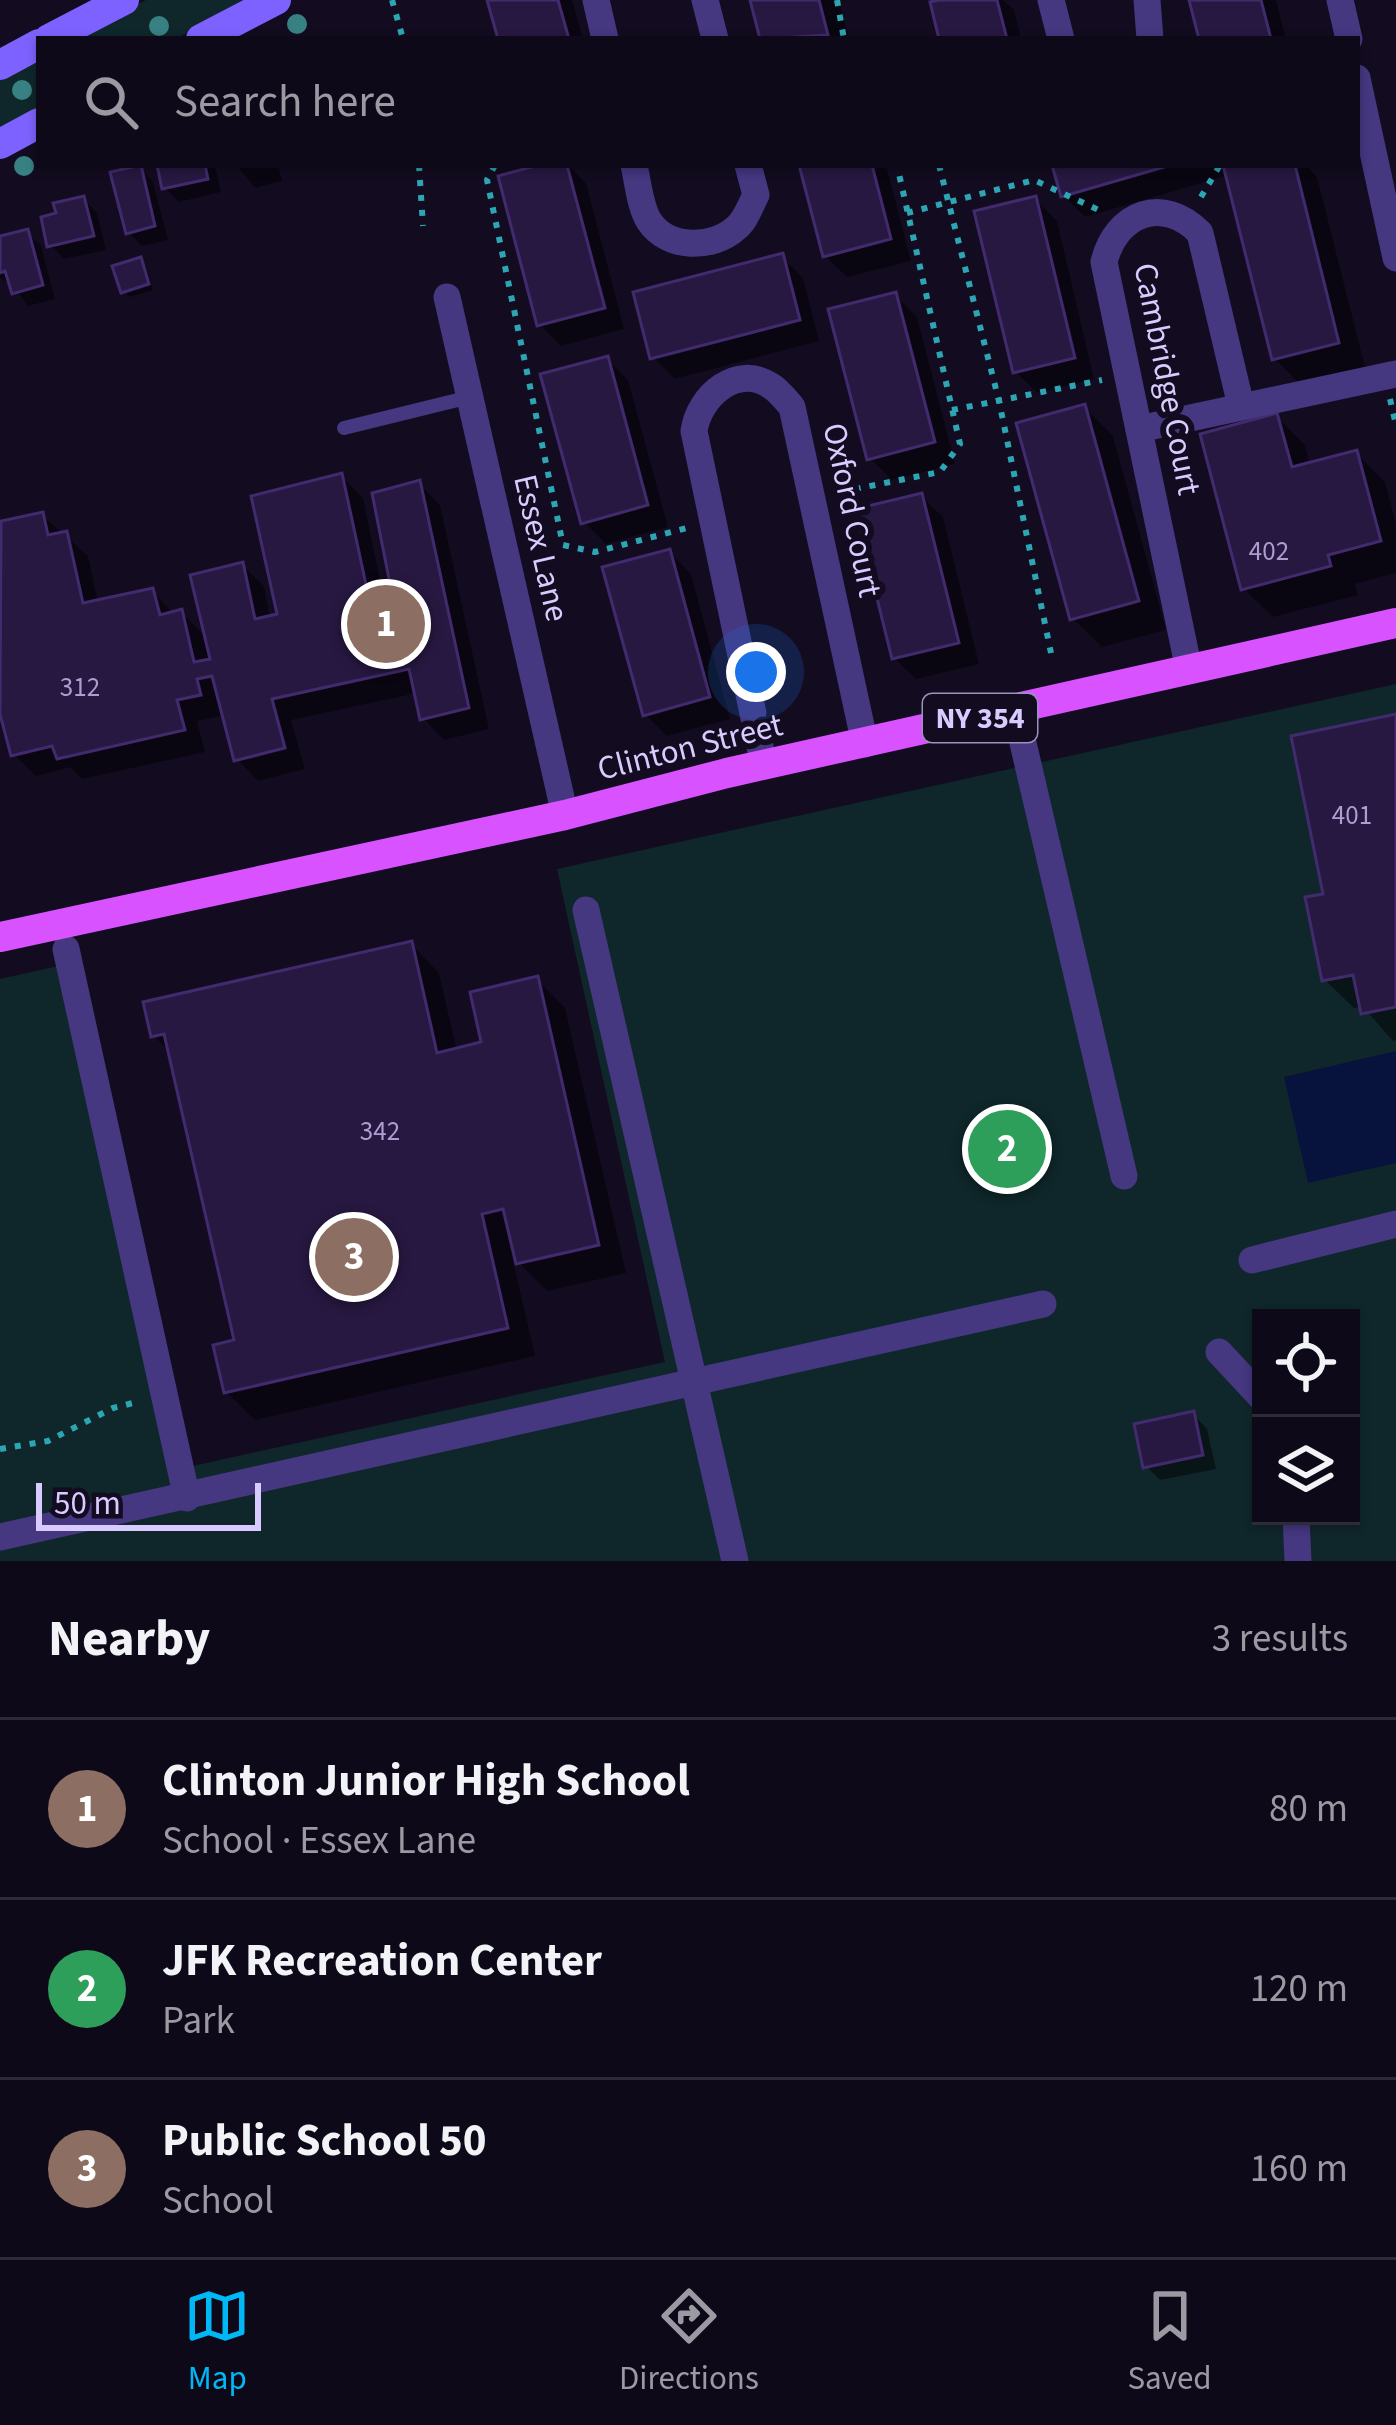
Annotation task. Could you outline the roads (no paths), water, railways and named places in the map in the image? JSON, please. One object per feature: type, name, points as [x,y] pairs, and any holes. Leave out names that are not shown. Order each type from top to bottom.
[{"type":"main road","points":[[56,36],[124,0]]},
{"type":"main road","points":[[207,36],[276,0]]},
{"type":"main road","points":[[0,65],[36,46]]},
{"type":"main road","points":[[0,143],[36,125]]},
{"type":"main road","name":"Clinton Street","points":[[0,937],[565,815],[1396,623]]},
{"type":"street","points":[[596,0],[604,36]]},
{"type":"street","points":[[705,0],[715,36]]},
{"type":"street","points":[[1052,0],[1060,36]]},
{"type":"street","points":[[1148,0],[1150,36]]},
{"type":"street","points":[[1340,0],[1347,36]]},
{"type":"street","points":[[1360,92],[1396,258]]},
{"type":"street","points":[[635,168],[647,219],[665,236],[698,244],[724,238],[742,224],[756,195],[749,168]]},
{"type":"street","name":"Cambridge Court","points":[[1189,670],[1104,262],[1108,243],[1126,222],[1152,212],[1186,220],[1200,233],[1241,406]]},
{"type":"street","name":"Essex Lane","points":[[447,297],[565,815]]},
{"type":"street","points":[[1139,429],[1396,374]]},
{"type":"street","name":"Oxford Court","points":[[764,766],[694,431],[695,420],[712,392],[734,381],[770,385],[792,406],[865,744]]},
{"type":"street","points":[[1023,743],[1124,1177]]},
{"type":"street","points":[[586,910],[735,1561]]},
{"type":"street","points":[[66,949],[187,1498]]},
{"type":"street","points":[[1252,1260],[1396,1224]]},
{"type":"street","points":[[0,1537],[1043,1304]]},
{"type":"street","points":[[1219,1352],[1252,1387]]},
{"type":"street","points":[[1296,1525],[1298,1561]]},
{"type":"lane","points":[[344,428],[470,397]]},
{"type":"place","name":"Clinton Junior High School","points":[[386,624]]},
{"type":"place","name":"JFK Recreation Center","points":[[1007,1149]]},
{"type":"place","name":"Public School 50","points":[[354,1257]]}]
